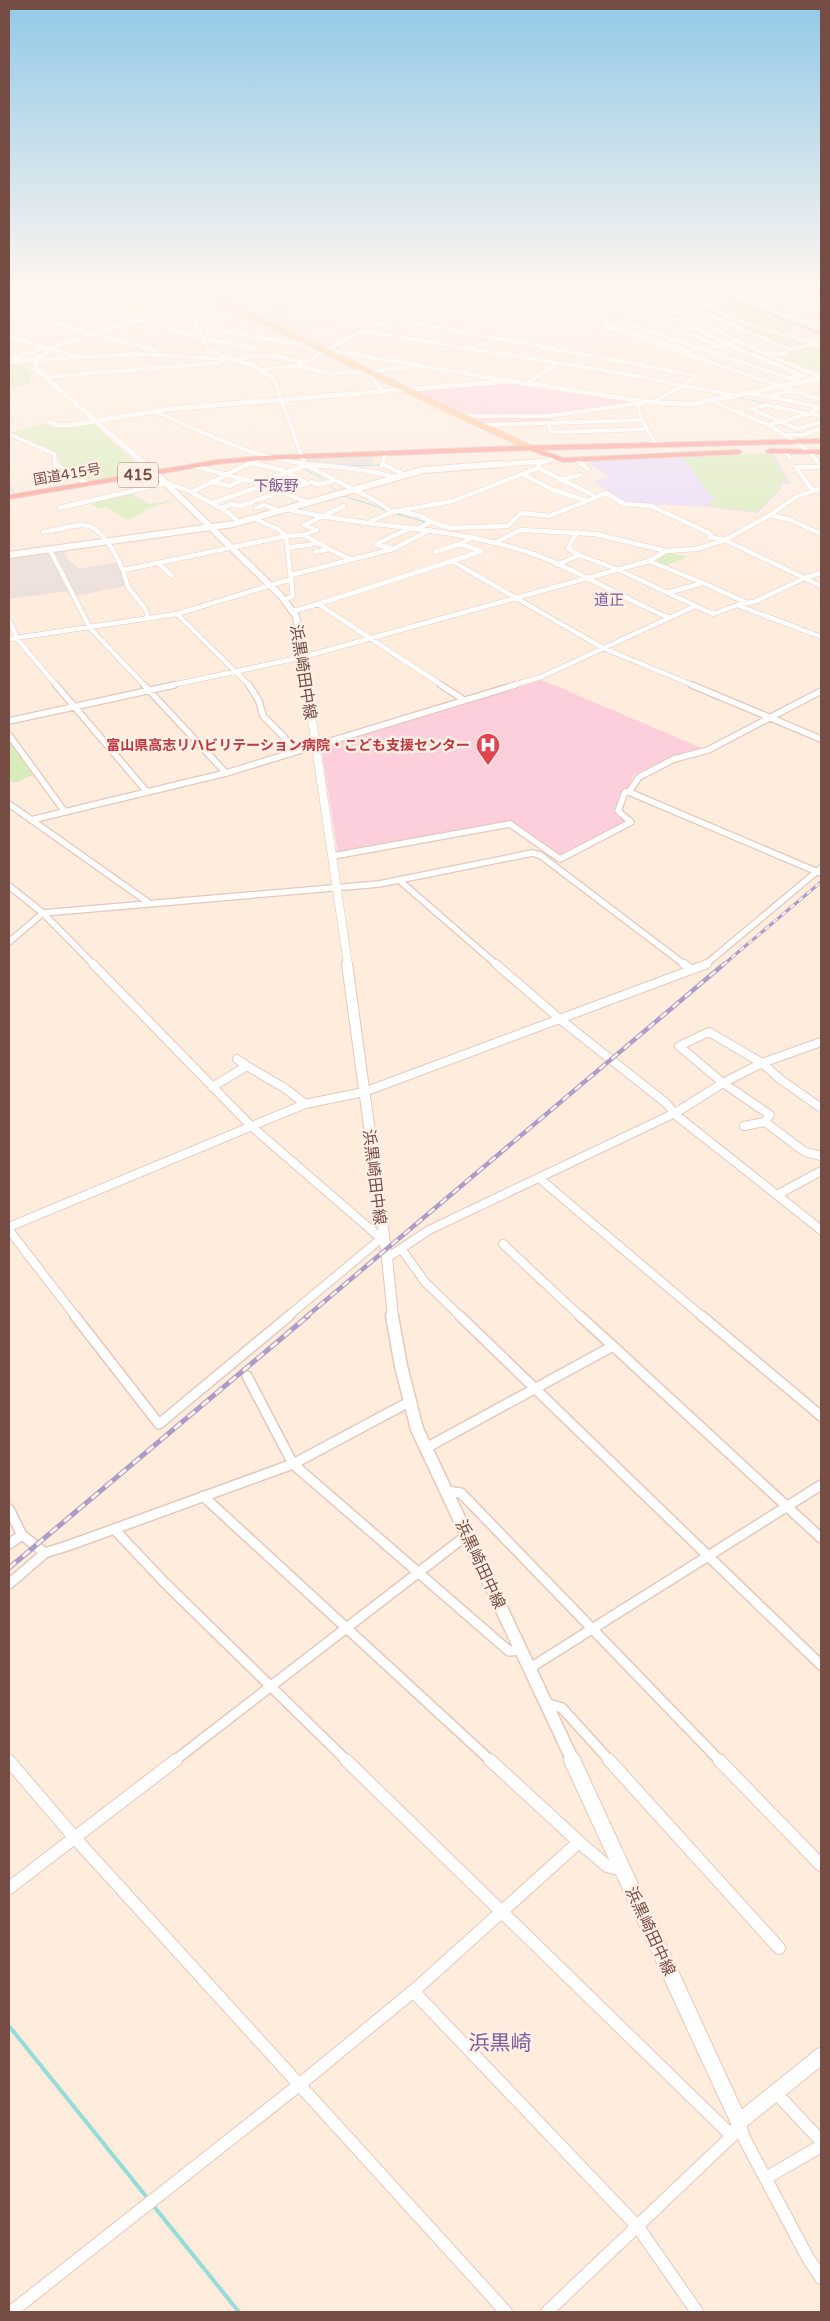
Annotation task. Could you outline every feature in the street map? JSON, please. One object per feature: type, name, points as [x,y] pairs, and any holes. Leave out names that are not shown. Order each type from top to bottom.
[{"type":"highway","name":"国道415号","points":[[548,448],[790,438],[821,439]]},
{"type":"highway","name":"国道415号","points":[[9,497],[193,466],[301,455],[548,448],[790,438]]},
{"type":"highway","name":"415","points":[[530,448],[553,458],[576,460],[788,455],[821,452]]},
{"type":"main road","name":"浜黒崎田中線","points":[[68,398],[178,493],[270,584],[294,612],[303,657],[333,856],[387,1258],[388,1288],[408,1402],[426,1448],[624,1871],[736,2129]]},
{"type":"main road","points":[[49,422],[62,426],[154,411],[290,398]]},
{"type":"main road","points":[[427,398],[530,448]]},
{"type":"main road","points":[[621,398],[676,405],[725,398]]},
{"type":"main road","points":[[462,415],[530,448]]},
{"type":"main road","points":[[9,555],[239,523],[395,476],[441,467],[540,462],[553,458]]},
{"type":"main road","points":[[736,2129],[821,2056]]},
{"type":"street","points":[[655,443],[637,412],[638,407],[656,398]]},
{"type":"street","points":[[769,425],[812,413],[820,407],[773,398]]},
{"type":"street","points":[[791,402],[802,398]]},
{"type":"street","points":[[281,399],[305,465],[378,502],[392,512]]},
{"type":"street","points":[[712,401],[769,425],[810,452],[821,467]]},
{"type":"street","points":[[462,415],[548,416],[647,403]]},
{"type":"street","points":[[737,412],[767,405],[821,416]]},
{"type":"street","points":[[751,409],[798,429],[821,422]]},
{"type":"street","points":[[154,411],[193,426],[246,452],[264,458],[305,465],[344,467],[355,471],[368,470],[385,476],[395,476]]},
{"type":"street","points":[[486,425],[642,420]]},
{"type":"street","points":[[548,423],[551,431],[556,432],[647,429]]},
{"type":"street","points":[[790,438],[821,429]]},
{"type":"street","points":[[9,434],[54,454],[55,465],[86,484]]},
{"type":"street","points":[[386,452],[382,466],[404,474]]},
{"type":"street","points":[[178,493],[189,491],[264,458]]},
{"type":"street","points":[[576,460],[588,469]]},
{"type":"street","points":[[369,522],[392,512],[453,501],[538,468],[540,462]]},
{"type":"street","points":[[251,463],[288,473],[307,484]]},
{"type":"street","points":[[256,483],[288,473],[305,465]]},
{"type":"street","points":[[193,466],[283,491],[306,502]]},
{"type":"street","points":[[821,467],[796,467],[813,490],[821,492]]},
{"type":"street","points":[[538,468],[593,496]]},
{"type":"street","points":[[523,474],[562,493],[587,501]]},
{"type":"street","points":[[559,480],[580,475]]},
{"type":"street","points":[[211,482],[230,486],[242,480]]},
{"type":"street","points":[[221,508],[232,504],[240,506],[307,484],[318,484],[333,480]]},
{"type":"street","points":[[59,508],[167,483],[189,491],[212,503],[239,523]]},
{"type":"street","points":[[212,503],[264,485]]},
{"type":"street","points":[[494,543],[520,530],[600,534],[666,551],[696,549],[726,540],[770,515],[796,497],[821,488]]},
{"type":"street","points":[[399,511],[421,516],[431,522],[450,528],[508,526],[521,513],[549,516],[606,493],[624,504],[651,506],[711,534],[709,537],[726,540],[821,586]]},
{"type":"street","points":[[256,508],[264,505],[322,516],[413,527],[529,552],[587,578],[646,609],[670,618]]},
{"type":"street","points":[[123,570],[286,536],[303,535],[317,530],[304,525],[344,506]]},
{"type":"street","points":[[770,515],[791,520],[821,534]]},
{"type":"street","points":[[254,519],[278,529],[286,536],[294,596],[285,600]]},
{"type":"street","points":[[419,528],[431,522]]},
{"type":"street","points":[[43,532],[84,525],[97,531],[116,554],[128,587],[146,610],[148,618]]},
{"type":"street","points":[[393,549],[376,544],[413,527]]},
{"type":"street","points":[[9,639],[177,614],[291,577],[393,549],[430,530]]},
{"type":"street","points":[[577,532],[568,548],[579,555],[617,569],[713,614],[748,603],[821,573]]},
{"type":"street","points":[[303,535],[352,560]]},
{"type":"street","points":[[435,552],[460,544],[471,538]]},
{"type":"street","points":[[287,548],[319,543]]},
{"type":"street","points":[[294,612],[482,551],[460,544]]},
{"type":"street","points":[[315,552],[329,549]]},
{"type":"street","points":[[50,550],[90,628],[226,773]]},
{"type":"street","points":[[9,721],[303,657],[649,561],[666,551]]},
{"type":"street","points":[[557,565],[579,555]]},
{"type":"street","points":[[452,561],[603,648],[821,739]]},
{"type":"street","points":[[649,561],[748,603]]},
{"type":"street","points":[[158,562],[172,576]]},
{"type":"street","points":[[667,593],[703,583]]},
{"type":"street","points":[[318,604],[464,700]]},
{"type":"street","points":[[737,605],[821,637]]},
{"type":"street","points":[[31,820],[226,773],[541,677],[695,606]]},
{"type":"street","points":[[177,614],[249,685],[259,701],[263,716],[298,751]]},
{"type":"street","points":[[9,620],[17,638],[147,792]]},
{"type":"street","points":[[333,856],[510,824],[560,859],[594,843],[618,827],[631,822],[618,811],[625,792],[629,792],[639,777],[674,759],[708,750],[821,691]]},
{"type":"street","points":[[9,735],[64,812]]},
{"type":"street","points":[[9,886],[43,913],[251,1126],[376,1234],[383,1237],[159,1424],[9,1229],[251,1126],[305,1104],[364,1092],[704,966],[820,871],[629,792]]},
{"type":"street","points":[[9,804],[149,903]]},
{"type":"street","points":[[9,942],[43,913],[399,880],[532,853],[540,855],[692,970]]},
{"type":"street","points":[[399,880],[561,1020],[666,1103],[677,1116],[821,1230]]},
{"type":"street","points":[[744,1126],[765,1122],[770,1115],[723,1083],[679,1046],[709,1032],[762,1063],[780,1079],[821,1108]]},
{"type":"street","points":[[387,1258],[402,1250],[429,1230],[675,1113],[723,1083],[762,1063],[821,1042]]},
{"type":"street","points":[[237,1059],[286,1089],[305,1104]]},
{"type":"street","points":[[212,1087],[247,1066]]},
{"type":"street","points":[[765,1122],[805,1152],[821,1156]]},
{"type":"street","points":[[777,1196],[821,1171]]},
{"type":"street","points":[[539,1178],[821,1416]]},
{"type":"street","points":[[503,1244],[821,1538]]},
{"type":"street","points":[[402,1250],[425,1282],[710,1556],[821,1666]]},
{"type":"street","points":[[426,1448],[613,1346]]},
{"type":"street","points":[[247,1376],[293,1464],[509,1651],[522,1650]]},
{"type":"street","points":[[9,1584],[45,1553],[293,1464],[408,1402]]},
{"type":"street","points":[[530,1668],[821,1485]]},
{"type":"street","points":[[446,1491],[461,1493],[821,1865]]},
{"type":"street","points":[[203,1496],[580,1842],[607,1866],[624,1871]]},
{"type":"street","points":[[9,1509],[22,1535],[45,1553]]},
{"type":"street","points":[[114,1529],[165,1583],[502,1911],[736,2129],[744,2138],[808,2258],[821,2278]]},
{"type":"street","points":[[9,1544],[22,1535]]},
{"type":"street","points":[[9,1888],[467,1535]]},
{"type":"street","points":[[546,1703],[562,1708],[779,1948]]},
{"type":"street","points":[[9,1761],[74,1837],[506,2312]]},
{"type":"street","points":[[11,2312],[299,2085],[413,1991],[580,1842]]},
{"type":"street","points":[[413,1991],[638,2227],[696,2312]]},
{"type":"street","points":[[776,2093],[821,2141]]},
{"type":"street","points":[[547,2312],[638,2227],[736,2129]]},
{"type":"street","points":[[766,2178],[821,2146]]},
{"type":"shaded area","points":[[435,398],[614,398],[639,402],[554,417],[553,422],[489,424]]},
{"type":"shaded area","points":[[773,453],[791,484],[781,484],[782,488],[758,513],[705,507],[625,503],[593,481],[610,478],[586,461]]},
{"type":"shaded area","points":[[373,454],[373,465],[308,464],[305,458],[310,456]]},
{"type":"shaded area","points":[[64,549],[67,559],[79,569],[116,562],[122,571],[125,586],[70,597],[67,591],[9,599],[9,557]]},
{"type":"shaded area","name":"富山県高志リハビリテーション病院・こども支援センター","points":[[542,680],[704,749],[670,757],[633,775],[629,787],[620,793],[614,811],[625,821],[590,842],[561,855],[511,821],[338,853],[321,747]]},
{"type":"green space","points":[[45,423],[59,428],[93,424],[143,468],[138,473],[87,481],[59,464],[58,454],[9,433]]},
{"type":"green space","points":[[770,453],[788,482],[778,483],[781,488],[757,512],[708,506],[715,497],[709,494],[684,458]]},
{"type":"green space","points":[[130,493],[150,504],[178,499],[144,510],[145,512],[128,520],[105,507],[99,509],[87,502]]},
{"type":"green space","points":[[668,552],[688,557],[664,566],[652,561]]},
{"type":"green space","points":[[9,742],[34,775],[14,783],[9,780]]},
{"type":"waterway","points":[[743,398],[821,414]]},
{"type":"waterway","points":[[350,466],[380,465]]},
{"type":"waterway","points":[[303,468],[326,481],[337,492]]},
{"type":"waterway","points":[[9,485],[14,493]]},
{"type":"waterway","points":[[342,495],[388,512]]},
{"type":"waterway","points":[[393,513],[429,523]]},
{"type":"waterway","points":[[9,2026],[149,2200]]},
{"type":"waterway","points":[[152,2204],[239,2312]]},
{"type":"railway","points":[[723,965],[821,882]]},
{"type":"railway","points":[[306,1317],[724,964]]},
{"type":"railway","points":[[9,1568],[308,1316]]},
{"type":"place","name":"富山県高志リハビリテーション病院・こども支援センター","points":[[488,766]]},
{"type":"district","name":"下飯野","points":[[276,486]]},
{"type":"district","name":"道正","points":[[609,600]]},
{"type":"district","name":"浜黒崎","points":[[500,2043]]}]
